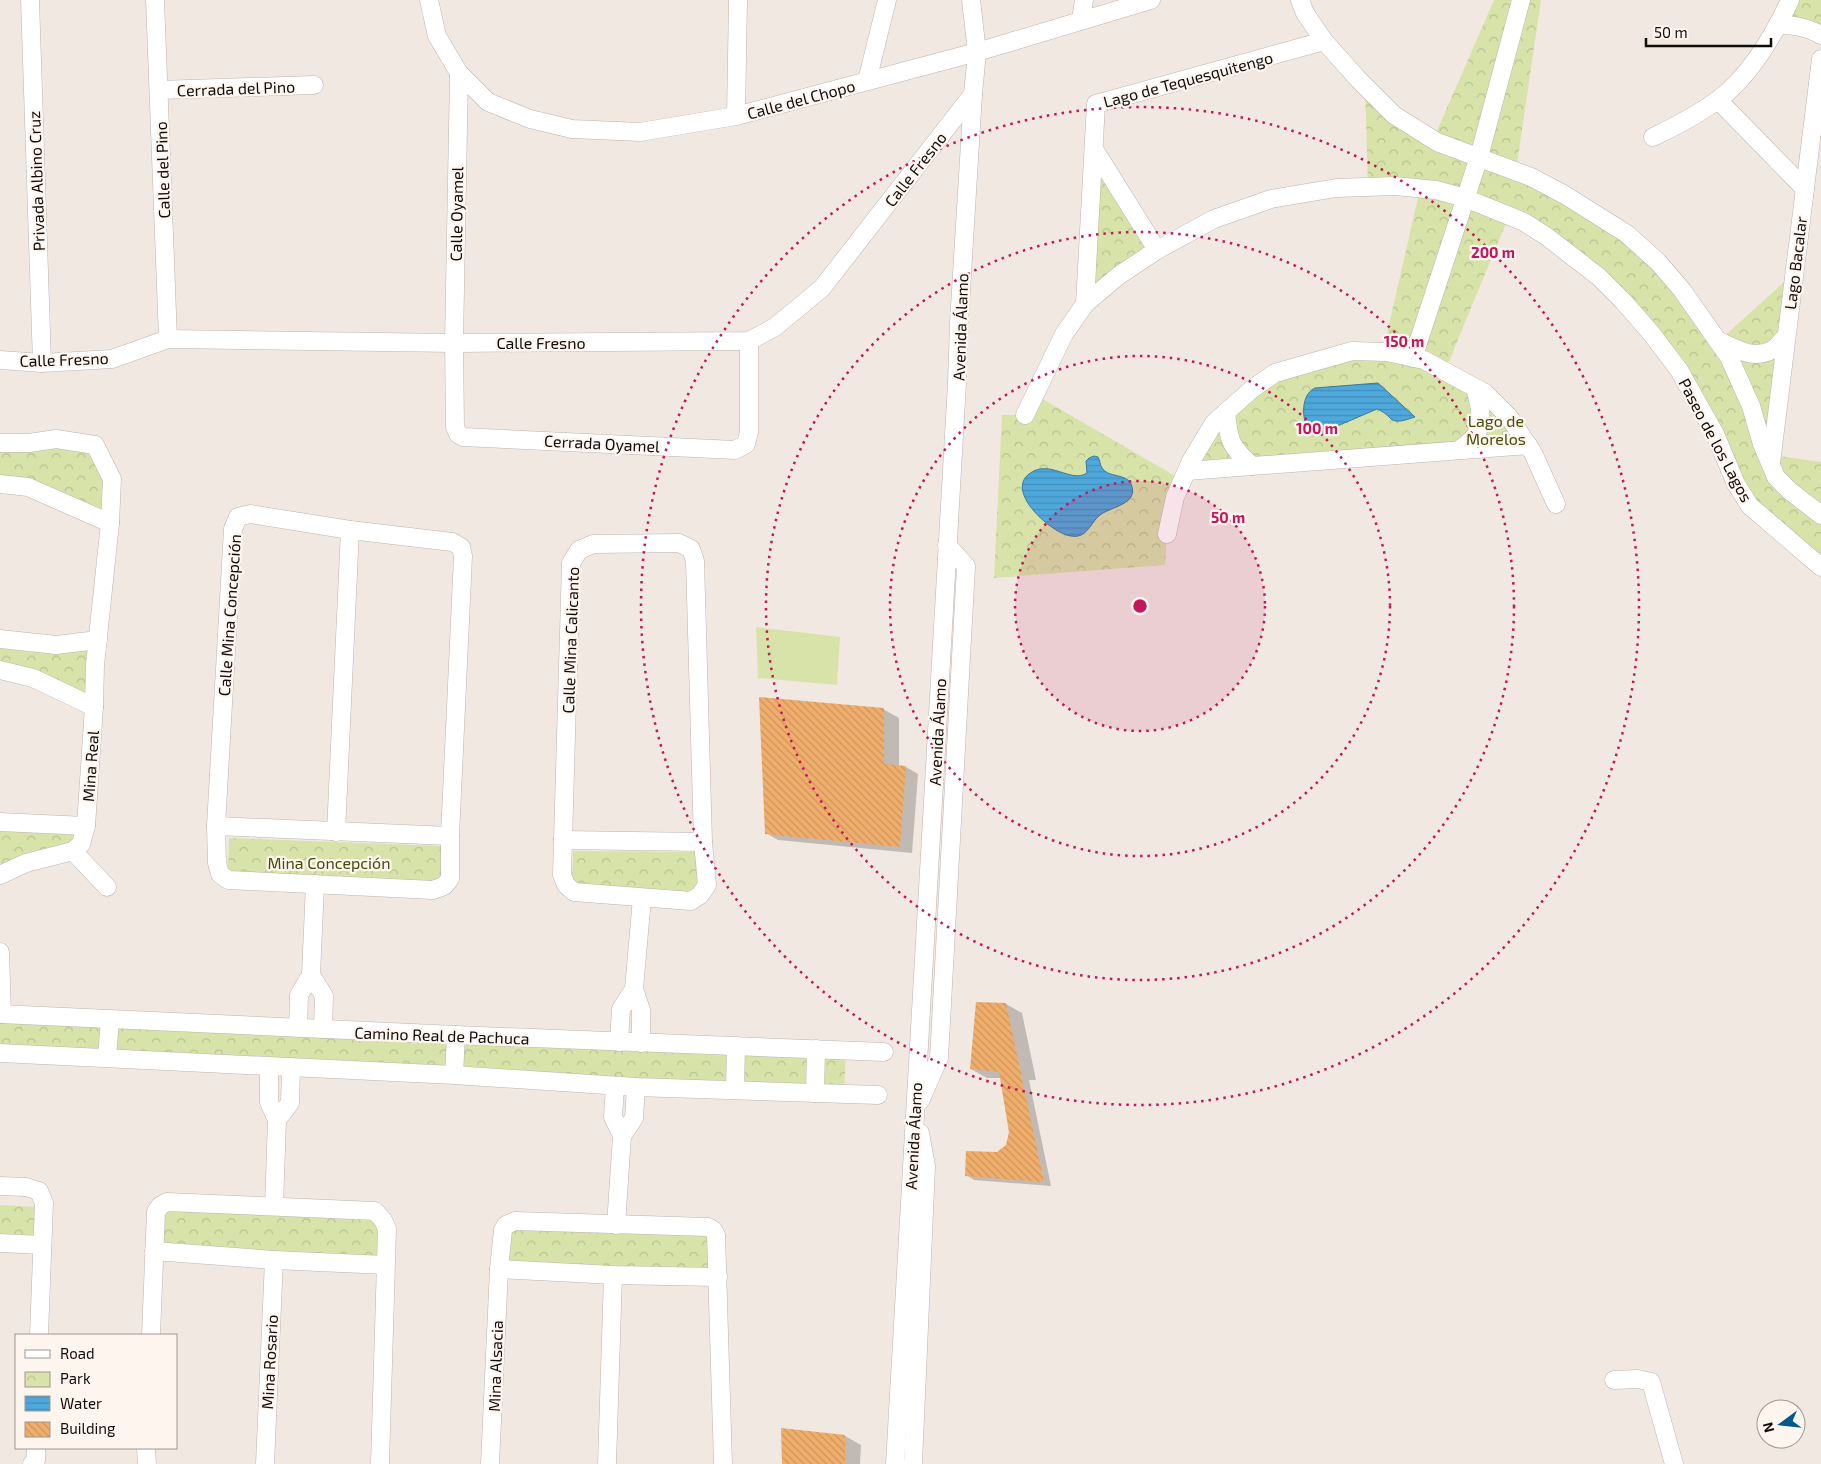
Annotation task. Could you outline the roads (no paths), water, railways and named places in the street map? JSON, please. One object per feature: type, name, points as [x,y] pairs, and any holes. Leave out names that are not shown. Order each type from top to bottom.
[{"type":"street","name":"Privada Albino Cruz","points":[[30,0],[42,363]]},
{"type":"street","name":"Calle del Pino","points":[[155,0],[168,339]]},
{"type":"street","points":[[429,0],[438,36],[459,73]]},
{"type":"street","points":[[736,116],[738,0]]},
{"type":"street","points":[[867,81],[887,0]]},
{"type":"street","name":"Avenida Álamo","points":[[895,1464],[973,94],[977,52],[971,0]]},
{"type":"street","points":[[1081,20],[1084,0]]},
{"type":"street","name":"Calle del Chopo","points":[[459,73],[488,102],[530,119],[572,129],[640,132],[736,116],[977,52],[1151,0]]},
{"type":"street","points":[[1300,0],[1305,13],[1324,41],[1394,115],[1437,142],[1531,177],[1556,190],[1627,234],[1658,262],[1682,290],[1729,357],[1751,406],[1762,444],[1776,476],[1790,492],[1821,514]]},
{"type":"street","points":[[1413,358],[1479,157],[1521,0]]},
{"type":"street","points":[[1653,138],[1686,121],[1718,100],[1749,68],[1773,35],[1790,0]]},
{"type":"street","points":[[1778,25],[1808,28],[1821,35]]},
{"type":"street","name":"Lago de Tequesquitengo","points":[[1085,304],[1096,104],[1324,41]]},
{"type":"street","name":"Lago Bacalar","points":[[1770,464],[1821,59]]},
{"type":"street","name":"Calle Oyamel","points":[[458,434],[455,427],[454,343],[459,73]]},
{"type":"street","name":"Cerrada del Pino","points":[[159,90],[314,85]]},
{"type":"street","name":"Calle Fresno","points":[[0,360],[42,363],[112,358],[168,339],[454,343],[749,341],[775,327],[822,288],[973,94]]},
{"type":"street","points":[[1718,100],[1805,190]]},
{"type":"street","points":[[1094,149],[1157,250]]},
{"type":"street","points":[[1025,415],[1064,334],[1085,304],[1118,276],[1157,250],[1214,219],[1271,199],[1336,188],[1396,186],[1436,190],[1465,198]]},
{"type":"street","name":"Paseo de los Lagos","points":[[1465,198],[1524,222],[1546,236],[1599,277],[1623,301],[1651,333],[1679,370],[1715,434],[1736,484],[1750,506],[1821,567]]},
{"type":"street","points":[[1719,341],[1741,351],[1756,355],[1774,350],[1786,336]]},
{"type":"street","name":"Cerrada Oyamel","points":[[458,434],[464,437],[735,450],[746,444],[749,432],[749,341]]},
{"type":"street","points":[[1167,534],[1175,497],[1191,461],[1214,423],[1252,388],[1275,373],[1352,351],[1387,352],[1424,360],[1485,394],[1509,417],[1528,445],[1556,504]]},
{"type":"street","points":[[1459,450],[1475,436],[1480,422],[1480,410],[1475,388]]},
{"type":"street","points":[[1226,412],[1228,434],[1233,447],[1252,466]]},
{"type":"street","name":"Mina Real","points":[[0,443],[29,443],[56,439],[95,445],[112,479],[110,523],[95,666],[86,826],[81,844],[73,852]]},
{"type":"street","points":[[1187,471],[1528,445]]},
{"type":"street","points":[[0,484],[28,487],[110,523]]},
{"type":"street","name":"Calle Mina Concepción","points":[[250,514],[350,530],[452,542],[461,547],[464,556],[450,836],[450,879],[444,886],[433,890],[228,880],[220,874],[217,862],[216,826],[233,529],[238,517],[250,514]]},
{"type":"street","points":[[336,832],[350,530]]},
{"type":"street","name":"Calle Mina Calicanto","points":[[679,543],[691,550],[695,562],[703,842],[706,885],[700,895],[691,901],[574,892],[566,885],[562,875],[571,563],[579,550],[593,544],[679,543]]},
{"type":"street","points":[[0,639],[56,645],[98,640]]},
{"type":"street","name":"Mina Real","points":[[0,670],[33,678],[94,707]]},
{"type":"street","name":"Mina Real","points":[[0,822],[86,826]]},
{"type":"street","points":[[216,826],[450,836]]},
{"type":"street","points":[[563,840],[703,842]]},
{"type":"street","points":[[0,875],[26,863],[73,852],[107,887]]},
{"type":"street","points":[[298,1028],[299,995],[312,976],[316,884]]},
{"type":"street","points":[[641,1043],[642,1010],[634,989],[642,898]]},
{"type":"street","points":[[0,952],[1,1014]]},
{"type":"street","points":[[312,976],[324,996],[323,1029]]},
{"type":"street","points":[[619,1042],[621,1009],[634,989]]},
{"type":"street","name":"Camino Real de Pachuca","points":[[1,1014],[456,1036],[884,1052]]},
{"type":"street","points":[[108,1058],[110,1020]]},
{"type":"street","points":[[454,1076],[456,1036]]},
{"type":"street","points":[[735,1090],[736,1046]]},
{"type":"street","points":[[815,1093],[816,1049]]},
{"type":"street","points":[[0,1054],[108,1058],[636,1087],[878,1095]]},
{"type":"street","points":[[269,1068],[269,1102],[277,1120],[274,1206]]},
{"type":"street","points":[[277,1120],[290,1103],[291,1069]]},
{"type":"street","points":[[615,1086],[613,1117],[622,1136],[616,1225]]},
{"type":"street","points":[[622,1136],[634,1118],[636,1087]]},
{"type":"street","points":[[913,1464],[926,1166],[915,1111]]},
{"type":"street","points":[[0,1186],[26,1187],[39,1191],[44,1202],[39,1334]]},
{"type":"street","points":[[151,1334],[156,1212],[160,1206],[167,1202],[375,1211],[383,1220],[387,1229],[380,1464]]},
{"type":"street","name":"Mina Alsacia","points":[[490,1464],[499,1268],[503,1230],[506,1225],[515,1221],[708,1227],[713,1230],[716,1235],[718,1277],[723,1464]]},
{"type":"street","points":[[0,1243],[42,1244]]},
{"type":"street","points":[[154,1251],[274,1260],[385,1265]]},
{"type":"street","name":"Mina Rosario","points":[[264,1464],[274,1260]]},
{"type":"street","points":[[499,1268],[613,1275],[718,1277]]},
{"type":"street","points":[[607,1464],[613,1275]]},
{"type":"street","points":[[1614,1380],[1638,1379],[1651,1382],[1674,1464]]},
{"type":"street","points":[[32,1464],[36,1460],[36,1449]]},
{"type":"street","points":[[146,1449],[147,1464]]},
{"type":"water","points":[[1378,383],[1415,417],[1396,421],[1377,409],[1314,436],[1306,426],[1304,404],[1306,397],[1315,388]]},
{"type":"water","points":[[1094,456],[1098,457],[1101,467],[1105,471],[1129,481],[1133,491],[1128,500],[1123,504],[1100,515],[1085,533],[1076,536],[1063,534],[1053,528],[1034,511],[1023,491],[1023,482],[1029,474],[1044,469],[1081,476],[1087,473],[1086,461]]},
{"type":"park label","name":"Lago de Morelos","points":[[1496,429]]},
{"type":"park label","name":"Mina Concepción","points":[[329,862]]}]
